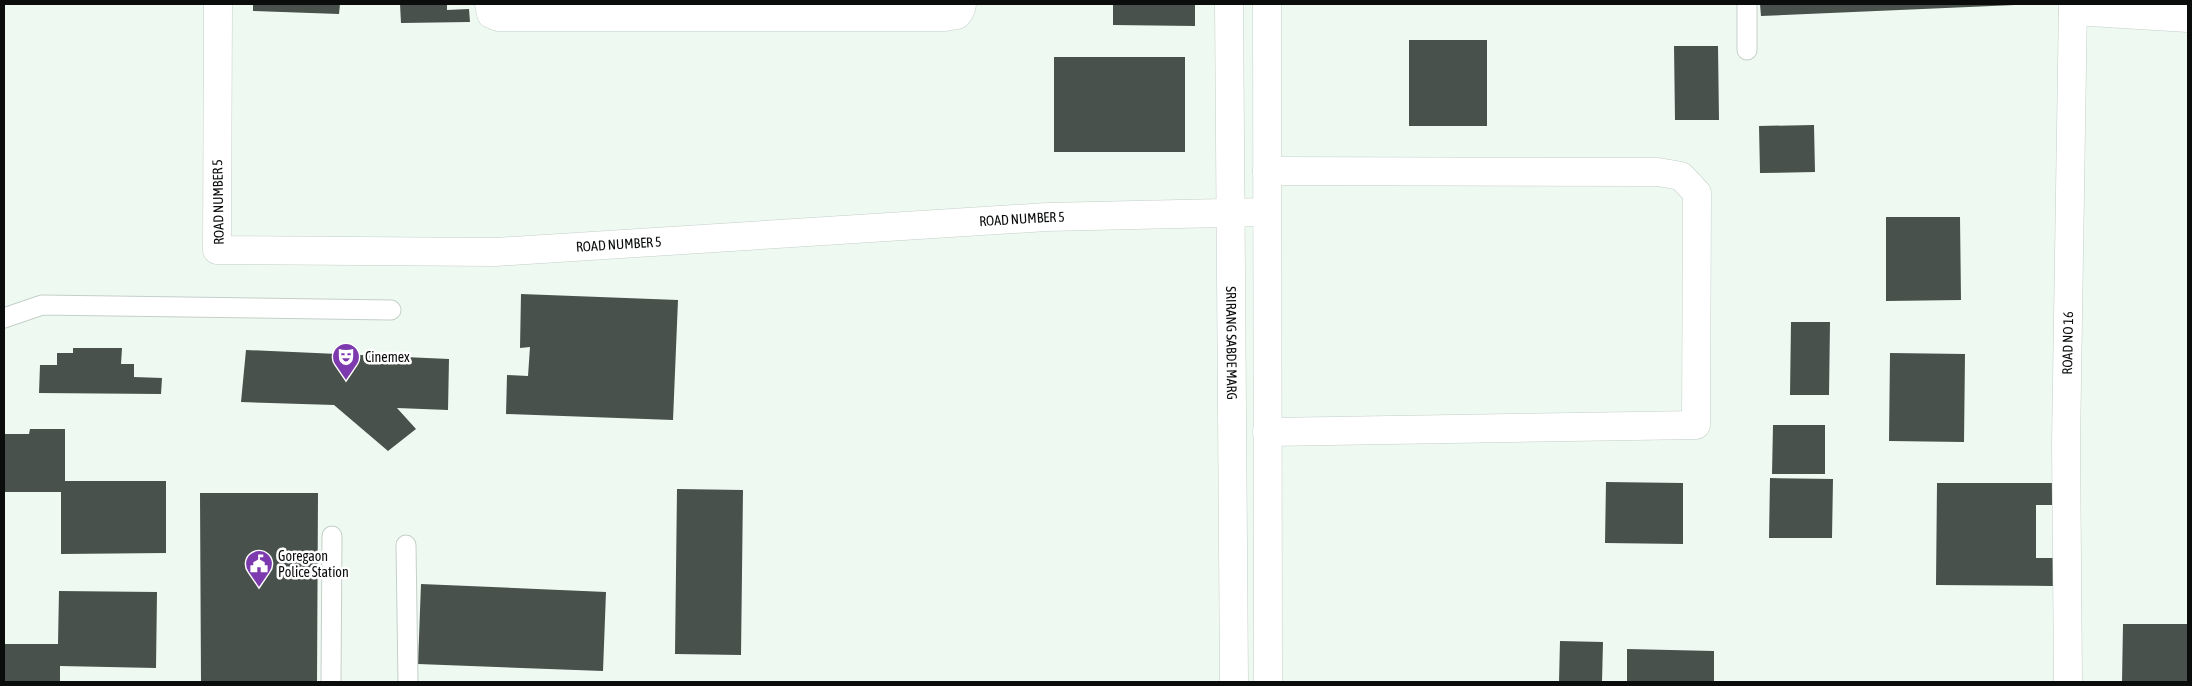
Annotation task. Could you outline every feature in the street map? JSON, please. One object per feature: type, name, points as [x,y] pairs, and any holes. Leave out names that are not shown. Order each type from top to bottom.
[{"type":"street","name":"ROAD NUMBER 5","points":[[218,4],[217,250],[495,252],[1047,217],[1267,212]]},
{"type":"street","points":[[489,4],[491,14],[498,17],[723,10],[945,17],[957,15],[962,9],[962,4]]},
{"type":"street","name":"SRIRANG SABDE MARG","points":[[1230,4],[1234,682]]},
{"type":"street","points":[[1267,4],[1268,682]]},
{"type":"street","points":[[2073,8],[2188,18]]},
{"type":"street","name":"ROAD NO 16","points":[[2068,682],[2066,443],[2073,8]]},
{"type":"street","points":[[1267,171],[1658,172],[1681,176],[1697,193],[1696,425],[1267,432]]},
{"type":"lane","points":[[1747,4],[1747,50]]},
{"type":"lane","points":[[4,318],[42,305],[391,310]]},
{"type":"lane","points":[[331,682],[332,536]]},
{"type":"lane","points":[[406,545],[408,682]]},
{"type":"building","points":[[253,4],[340,4],[339,14],[253,11]]},
{"type":"building","points":[[400,4],[447,4],[447,10],[469,9],[470,22],[401,23]]},
{"type":"building","points":[[1113,4],[1195,4],[1195,26],[1113,25]]},
{"type":"building","points":[[1760,4],[2015,4],[2015,5],[1761,16]]},
{"type":"building","points":[[1409,40],[1487,40],[1487,126],[1409,126]]},
{"type":"building","points":[[1674,46],[1718,46],[1719,120],[1675,120]]},
{"type":"building","points":[[1054,57],[1185,57],[1185,152],[1054,152]]},
{"type":"building","points":[[1814,125],[1815,172],[1760,173],[1759,126]]},
{"type":"building","points":[[1886,217],[1960,217],[1961,300],[1886,301]]},
{"type":"building","points":[[521,294],[678,300],[673,420],[506,414],[507,375],[528,376],[530,347],[520,348]]},
{"type":"building","points":[[1791,322],[1830,322],[1829,395],[1790,395]]},
{"type":"building","points":[[73,348],[122,348],[121,364],[134,364],[134,377],[162,378],[161,394],[39,393],[40,365],[57,365],[57,353],[73,353]]},
{"type":"building","name":"Cinemex","points":[[246,350],[449,359],[448,410],[397,408],[416,429],[388,451],[334,405],[241,402]]},
{"type":"building","points":[[1890,353],[1965,354],[1964,442],[1889,441]]},
{"type":"building","points":[[1773,425],[1825,425],[1825,474],[1772,474]]},
{"type":"building","points":[[30,429],[65,429],[65,481],[166,481],[166,553],[61,554],[61,492],[4,492],[4,434],[29,434]]},
{"type":"building","points":[[1770,478],[1833,479],[1832,538],[1769,538]]},
{"type":"building","points":[[1606,482],[1683,483],[1683,544],[1605,543]]},
{"type":"building","points":[[1937,483],[2054,483],[2054,505],[2036,505],[2036,558],[2053,558],[2053,586],[1936,585]]},
{"type":"building","points":[[677,489],[743,490],[741,655],[675,654]]},
{"type":"building","name":"Goregaon Police Station","points":[[200,493],[318,493],[317,682],[201,682]]},
{"type":"building","points":[[421,584],[606,592],[603,671],[418,664]]},
{"type":"building","points":[[59,591],[157,592],[156,668],[60,666],[60,682],[4,682],[4,644],[58,644]]},
{"type":"building","points":[[2123,624],[2188,624],[2188,682],[2122,682]]},
{"type":"building","points":[[1560,641],[1603,642],[1602,682],[1559,682]]},
{"type":"building","points":[[1627,649],[1714,651],[1714,682],[1627,682]]},
{"type":"place","name":"Cinemex","points":[[346,381]]},
{"type":"place","name":"Goregaon Police Station","points":[[259,588]]}]
